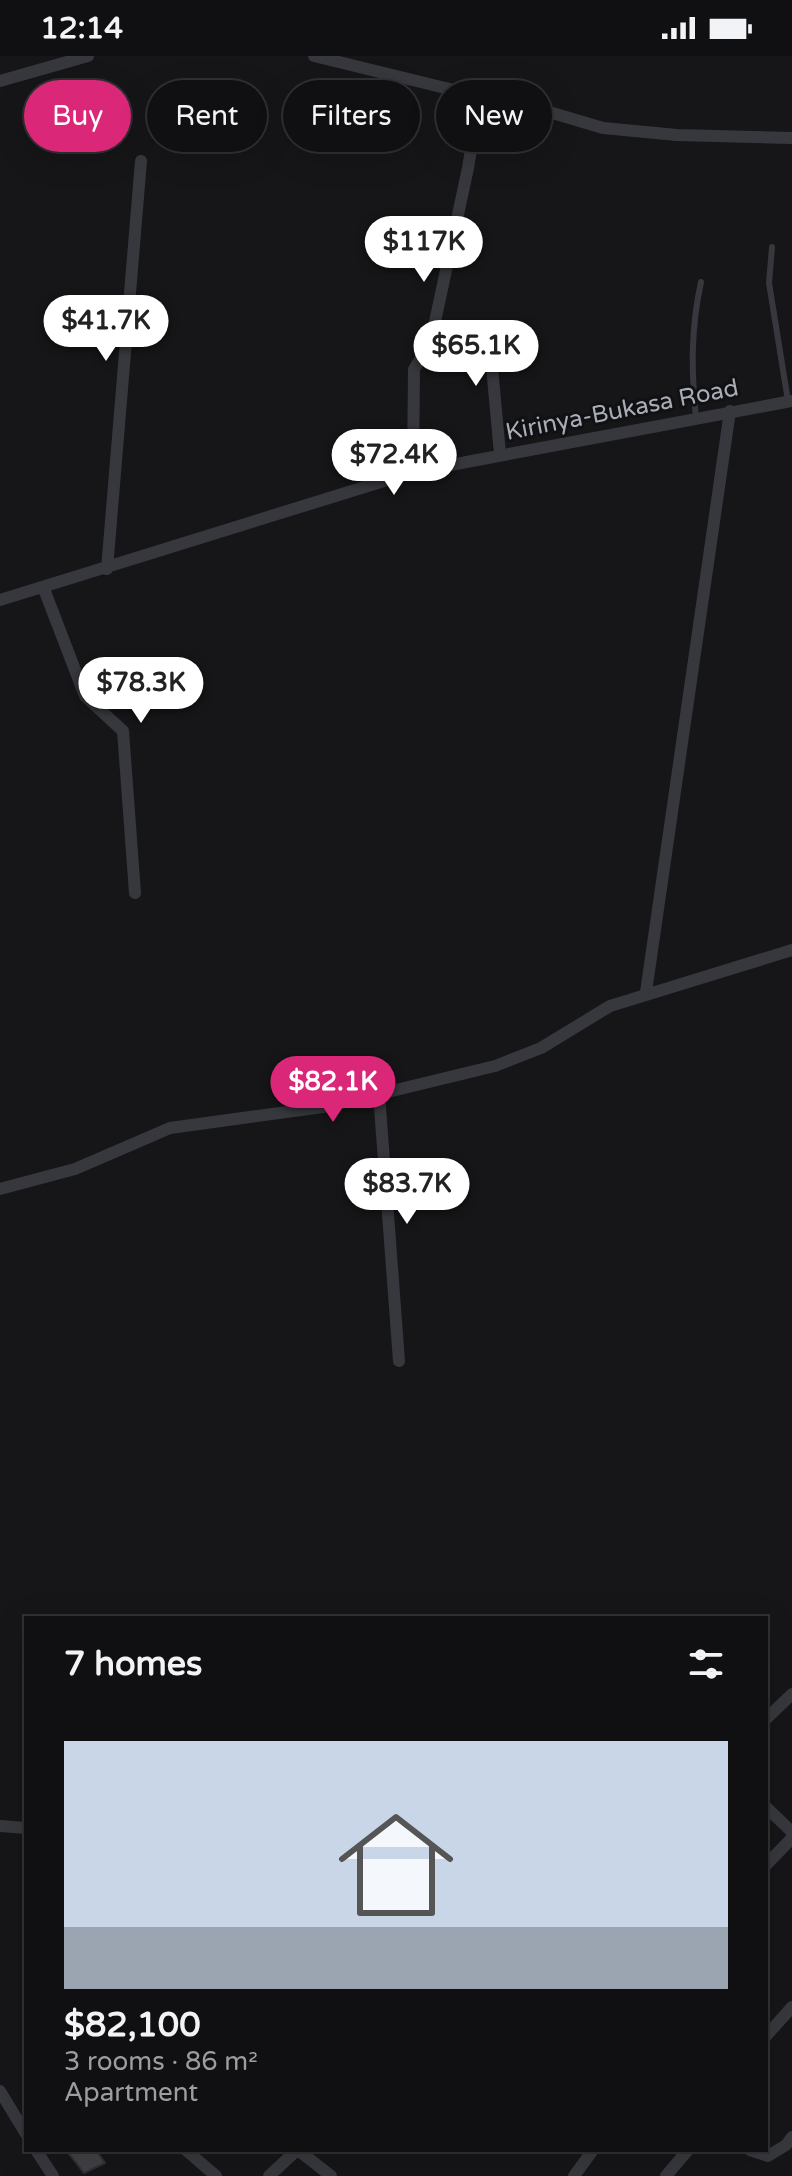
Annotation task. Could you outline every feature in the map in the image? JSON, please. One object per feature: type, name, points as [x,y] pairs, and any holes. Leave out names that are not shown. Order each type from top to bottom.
[{"type":"street","points":[[0,81],[88,56]]},
{"type":"street","points":[[314,56],[436,86]]},
{"type":"street","points":[[552,113],[603,128],[677,135],[792,138]]},
{"type":"street","points":[[413,472],[414,369],[430,345],[471,152]]},
{"type":"street","points":[[107,569],[141,161]]},
{"type":"street","points":[[430,345],[479,344],[487,348],[492,367],[500,454]]},
{"type":"street","name":"Kirinya-Bukasa Road","points":[[0,600],[44,589],[413,472],[696,417],[790,402]]},
{"type":"street","points":[[646,992],[730,411]]},
{"type":"street","points":[[44,589],[85,696],[123,731],[135,893]]},
{"type":"street","points":[[0,1189],[75,1169],[170,1128],[330,1106],[521,1057],[592,1015],[646,992],[792,950]]},
{"type":"street","points":[[379,1094],[399,1361]]},
{"type":"street","points":[[768,1717],[792,1694]]},
{"type":"street","points":[[768,1809],[792,1832]]},
{"type":"street","points":[[0,1826],[24,1828]]},
{"type":"street","points":[[768,1863],[792,1838]]},
{"type":"street","points":[[768,2034],[792,2007]]},
{"type":"street","points":[[0,2091],[5,2112],[24,2132]]},
{"type":"street","points":[[756,2152],[768,2156],[786,2145],[792,2137]]},
{"type":"street","points":[[37,2152],[53,2176]]},
{"type":"street","points":[[188,2152],[216,2176]]},
{"type":"street","points":[[269,2176],[296,2152]]},
{"type":"street","points":[[301,2152],[331,2176]]},
{"type":"street","points":[[574,2176],[592,2152]]},
{"type":"street","points":[[666,2176],[686,2152]]},
{"type":"lane","points":[[772,247],[769,283],[790,402]]},
{"type":"lane","points":[[696,417],[691,375],[694,315],[701,282]]},
{"type":"building","points":[[68,2152],[97,2152],[105,2163],[84,2173]]}]
